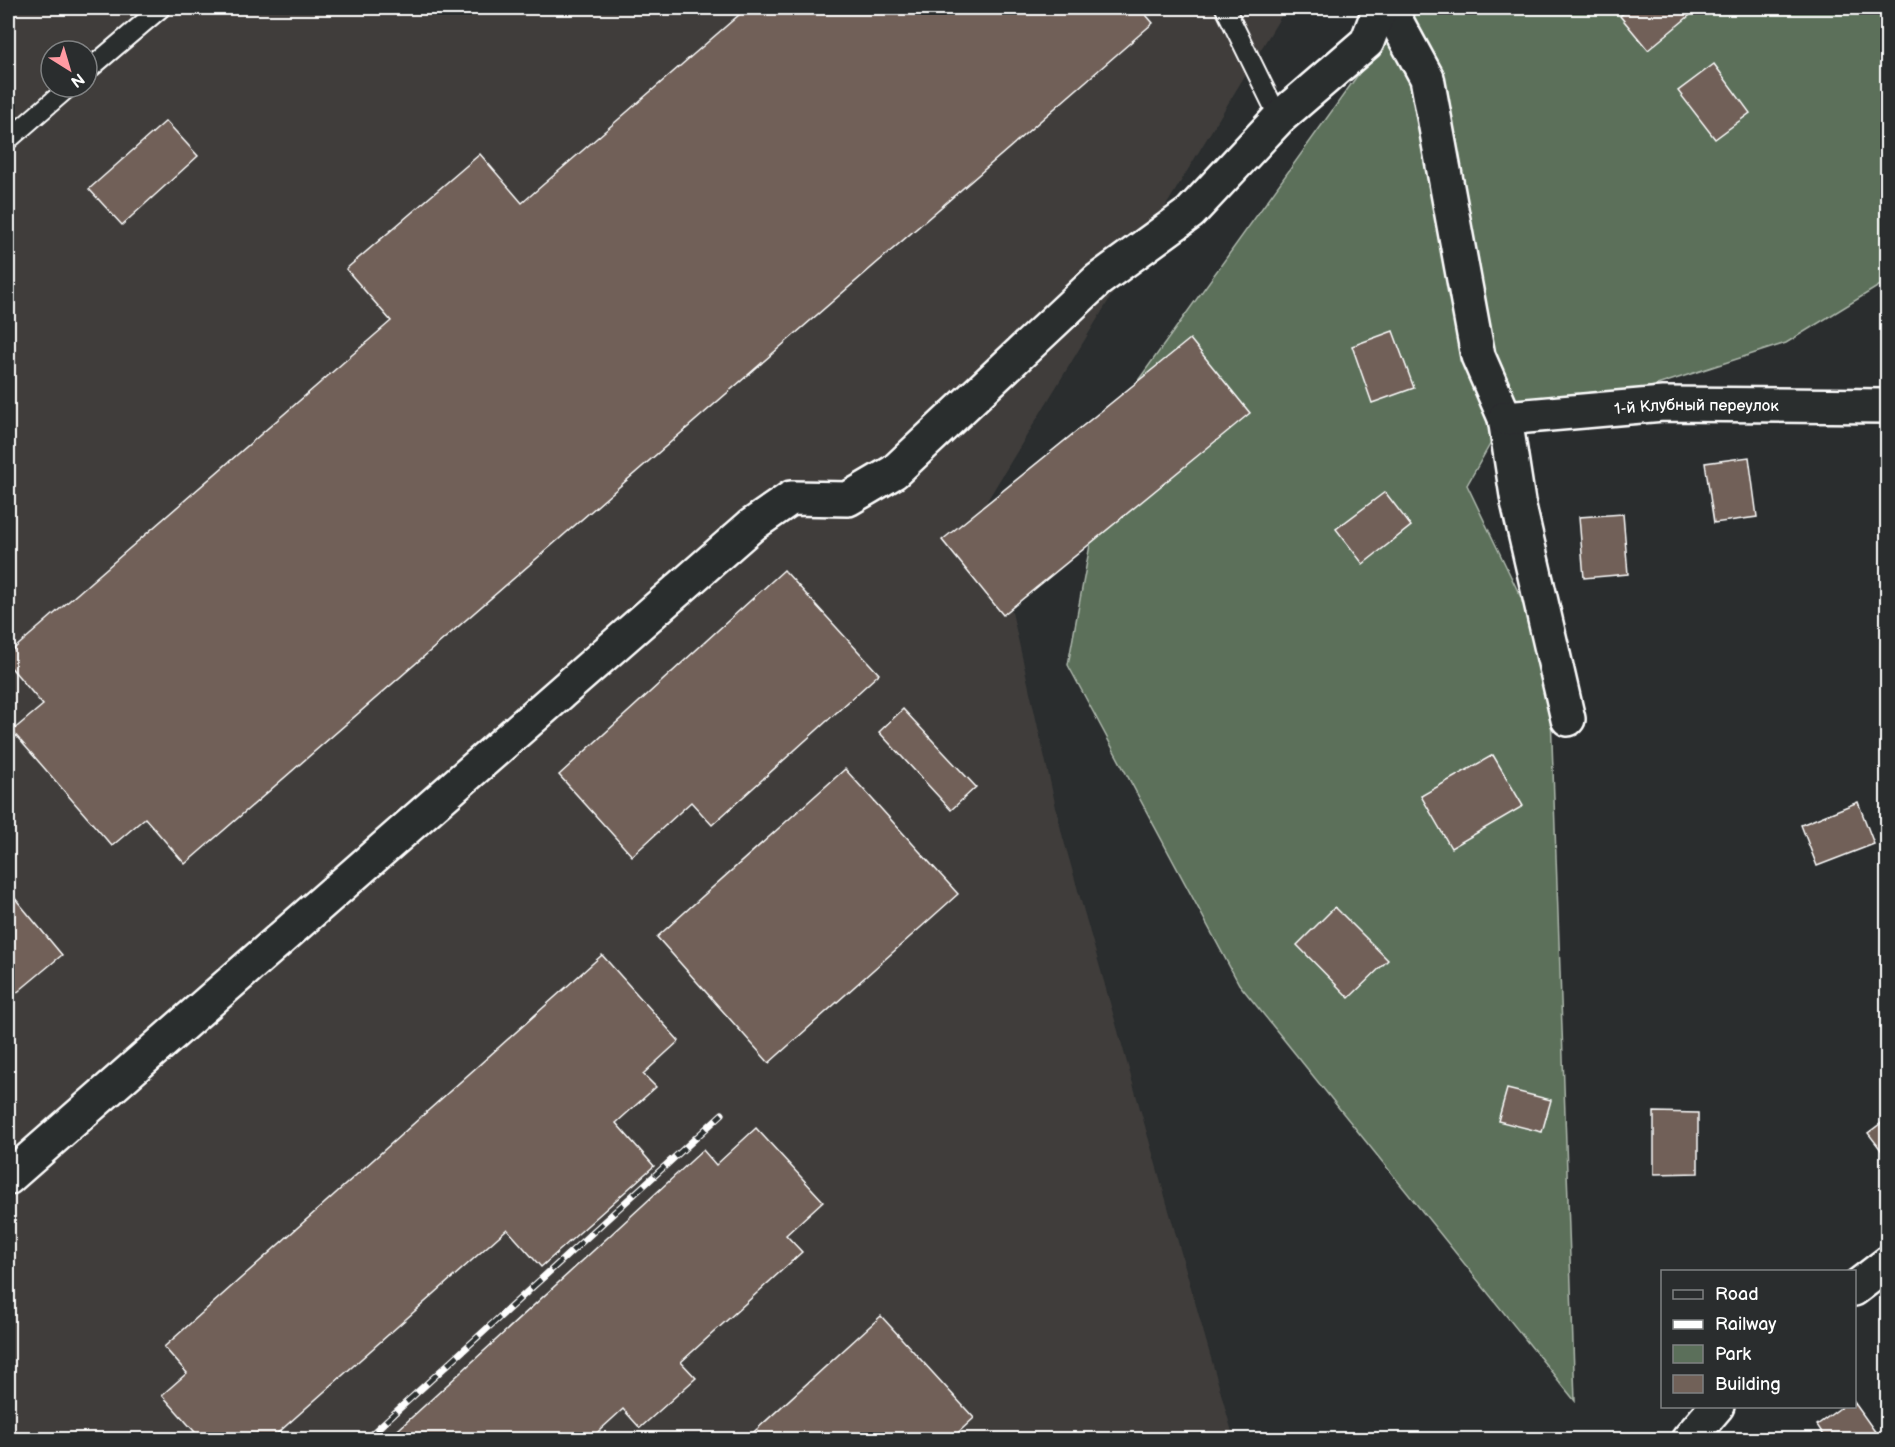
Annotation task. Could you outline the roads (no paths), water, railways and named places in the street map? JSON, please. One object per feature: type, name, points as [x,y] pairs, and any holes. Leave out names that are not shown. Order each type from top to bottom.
[{"type":"street","points":[[8,1178],[752,525],[791,498],[848,499],[894,472],[1098,280],[1190,213],[1279,118],[1367,42],[1380,8]]},
{"type":"street","points":[[1389,8],[1427,78],[1478,356],[1505,418],[1518,502],[1568,719]]},
{"type":"street","name":"1-й Клубный переулок","points":[[1505,418],[1663,404],[1887,406]]},
{"type":"street","points":[[1856,1287],[1887,1263]]},
{"type":"street","points":[[1688,1440],[1716,1408]]},
{"type":"lane","points":[[99,62],[161,8]]},
{"type":"lane","points":[[1225,8],[1279,118]]},
{"type":"lane","points":[[8,140],[55,99]]},
{"type":"railway","points":[[365,1440],[722,1114]]}]
